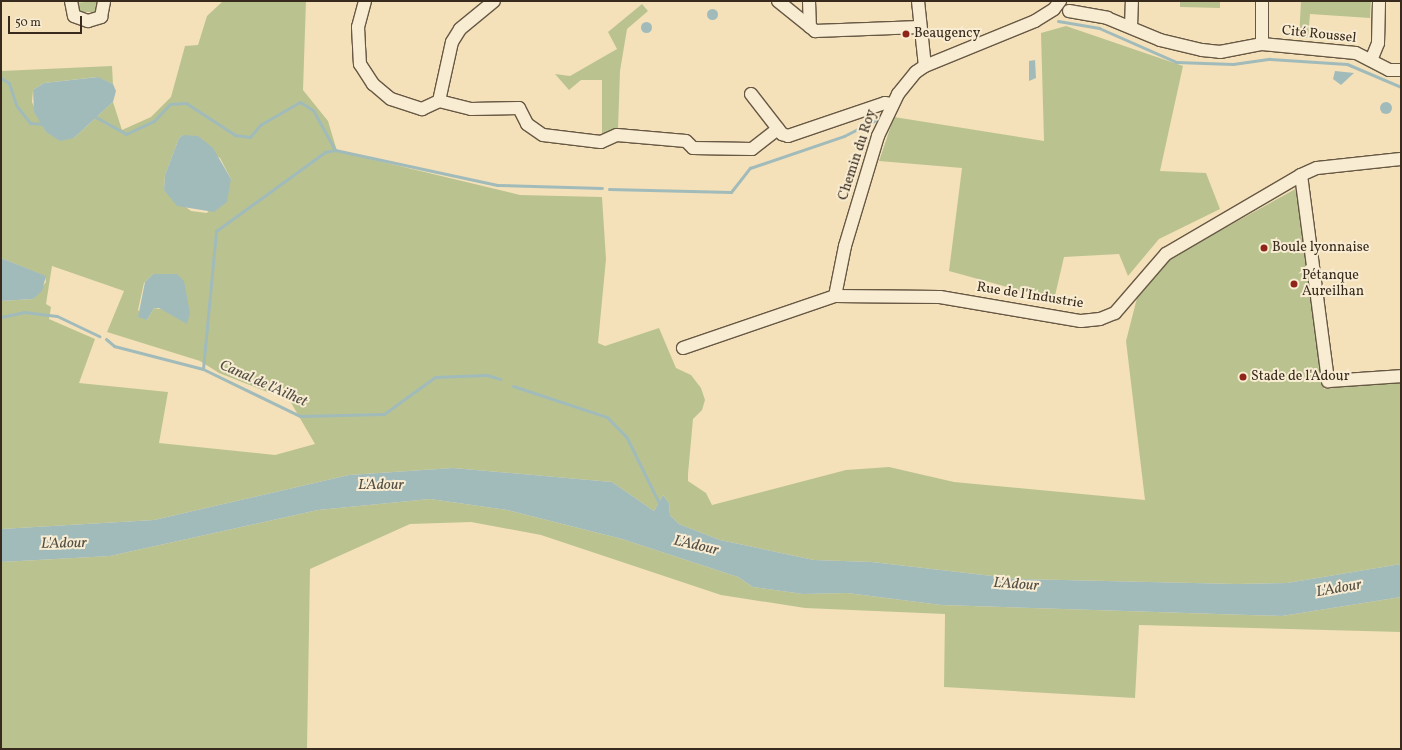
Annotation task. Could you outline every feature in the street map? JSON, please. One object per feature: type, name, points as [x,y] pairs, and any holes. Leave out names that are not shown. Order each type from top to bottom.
[{"type":"street","points":[[71,1],[74,16],[88,21],[101,17],[104,1]]},
{"type":"street","points":[[365,1],[357,45],[360,64],[373,84],[391,99],[411,108],[432,108],[439,102],[452,42],[460,29],[494,1]]},
{"type":"street","points":[[778,1],[815,31],[920,27]]},
{"type":"street","points":[[809,1],[810,28]]},
{"type":"street","points":[[918,1],[925,66]]},
{"type":"street","name":"Chemin du Roy","points":[[835,296],[845,246],[891,104],[916,72],[925,66],[1035,21],[1054,9],[1060,1]]},
{"type":"street","points":[[1131,27],[1132,1]]},
{"type":"street","name":"Cité Roussel","points":[[1262,1],[1262,44]]},
{"type":"street","name":"Cité Roussel","points":[[1372,58],[1378,43],[1379,1]]},
{"type":"street","name":"Cité Roussel","points":[[1069,11],[1107,18],[1160,40],[1202,50],[1220,52],[1262,44],[1356,52],[1372,58],[1389,70],[1401,70]]},
{"type":"street","points":[[751,94],[782,134],[792,135],[885,103],[891,104]]},
{"type":"street","points":[[439,102],[471,110],[519,108],[527,124],[543,136],[601,142],[617,135],[686,141],[694,148],[752,149],[778,129]]},
{"type":"street","name":"Rue de l'Industrie","points":[[683,348],[835,296],[940,297],[1082,321],[1100,319],[1115,313],[1166,254],[1301,175],[1317,168],[1401,159]]},
{"type":"street","points":[[1301,175],[1328,381],[1401,376]]},
{"type":"green space","points":[[97,1],[100,3],[96,12],[77,12],[74,3]]},
{"type":"green space","points":[[223,1],[306,1],[303,90],[328,121],[337,151],[520,195],[602,197],[606,259],[598,343],[605,346],[659,328],[676,368],[691,375],[701,388],[705,400],[702,410],[693,419],[688,481],[706,493],[712,505],[846,470],[889,467],[954,482],[1145,500],[1126,341],[1137,298],[1172,257],[1299,187],[1324,389],[1401,381],[1401,564],[1287,583],[1237,584],[1019,579],[872,562],[814,560],[720,540],[679,524],[670,515],[669,503],[663,495],[654,511],[612,482],[453,468],[349,475],[154,520],[1,529],[1,301],[33,299],[46,282],[45,276],[1,258],[1,71],[112,66],[113,84],[97,77],[44,83],[33,90],[32,102],[46,132],[74,138],[113,102],[122,130],[151,117],[171,97],[185,46],[198,45],[207,16]],"holes":[[[183,135],[220,158],[231,179],[207,213],[191,211],[164,190],[165,175],[179,138]],[[52,266],[124,291],[107,332],[200,361],[219,373],[290,401],[315,444],[275,455],[159,443],[168,392],[79,383],[95,339],[49,319],[51,307],[46,304]],[[153,274],[177,274],[167,310],[154,308],[147,320],[138,310],[144,283]]]},
{"type":"green space","points":[[1180,1],[1220,1],[1220,8],[1180,7]]},
{"type":"green space","points":[[1301,1],[1371,1],[1370,18],[1310,14],[1308,38],[1299,38]]},
{"type":"green space","points":[[642,4],[648,11],[627,29],[620,71],[618,129],[602,137],[602,80],[581,80],[569,90],[555,74],[570,76],[617,49],[608,32]]},
{"type":"green space","points":[[1066,26],[1183,66],[1160,171],[1206,173],[1220,209],[1159,239],[1128,276],[1119,254],[1064,257],[1054,300],[949,271],[962,168],[879,161],[894,117],[1044,141],[1041,33]]},
{"type":"green space","points":[[430,499],[507,510],[622,539],[738,577],[753,587],[803,594],[847,593],[941,605],[1282,616],[1401,597],[1401,632],[1139,625],[1135,698],[944,687],[945,614],[805,608],[721,595],[541,535],[471,522],[410,524],[310,569],[307,749],[1,749],[1,562],[110,556],[318,510]]},
{"type":"water","points":[[710,9],[714,9],[716,10],[716,18],[710,19],[707,16],[707,12]]},
{"type":"water","points":[[644,22],[648,22],[650,23],[650,31],[644,32],[641,29],[641,25]]},
{"type":"water","points":[[1035,60],[1036,78],[1029,81],[1029,61]]},
{"type":"water","points":[[1335,71],[1354,73],[1341,85],[1333,79]]},
{"type":"water","points":[[98,77],[113,84],[116,91],[113,102],[74,138],[60,141],[46,132],[34,112],[33,90],[44,83]]},
{"type":"water","points":[[1386,102],[1390,104],[1392,108],[1390,112],[1386,114],[1382,112],[1380,108],[1382,104]]},
{"type":"water","points":[[183,135],[198,136],[213,148],[231,179],[227,202],[214,212],[177,206],[164,190],[165,175],[179,138]]},
{"type":"water","points":[[1,258],[46,276],[42,291],[33,299],[1,301]]},
{"type":"water","points":[[153,274],[177,274],[184,281],[190,313],[187,324],[159,308],[154,308],[147,320],[138,317],[145,282]]},
{"type":"water","name":"L'Adour","points":[[453,468],[612,482],[654,511],[663,495],[669,503],[670,515],[679,524],[720,540],[814,560],[872,562],[1019,579],[1237,584],[1287,583],[1401,564],[1401,597],[1282,616],[941,605],[847,593],[803,594],[753,587],[738,577],[622,539],[507,510],[430,499],[318,510],[110,556],[1,562],[1,529],[154,520],[349,475]]},
{"type":"waterway","points":[[1058,21],[1099,28],[1176,62],[1233,64],[1270,59],[1347,64],[1401,87]]},
{"type":"waterway","points":[[1,78],[9,83],[16,105],[30,123],[45,124]]},
{"type":"waterway","points":[[92,115],[126,134],[154,121],[170,104],[186,103],[235,135],[250,137],[260,125],[300,102],[313,110],[335,150]]},
{"type":"waterway","points":[[609,189],[731,192],[750,168],[844,136],[879,118]]},
{"type":"waterway","points":[[203,369],[216,231],[325,152],[335,150],[497,185],[602,188]]},
{"type":"waterway","name":"Canal de l'Ailhet","points":[[1,317],[24,312],[57,316],[99,336]]},
{"type":"waterway","name":"Canal de l'Ailhet","points":[[106,339],[114,346],[203,369],[300,416],[384,414],[435,377],[487,375],[500,379]]},
{"type":"waterway","name":"Canal de l'Ailhet","points":[[513,386],[607,417],[627,438],[660,505]]},
{"type":"place","name":"Beaugency","points":[[906,34]]},
{"type":"place","name":"Boule lyonnaise","points":[[1264,248]]},
{"type":"place","name":"Pétanque Aureilhan","points":[[1294,284]]},
{"type":"place","name":"Stade de l'Adour","points":[[1243,377]]}]
